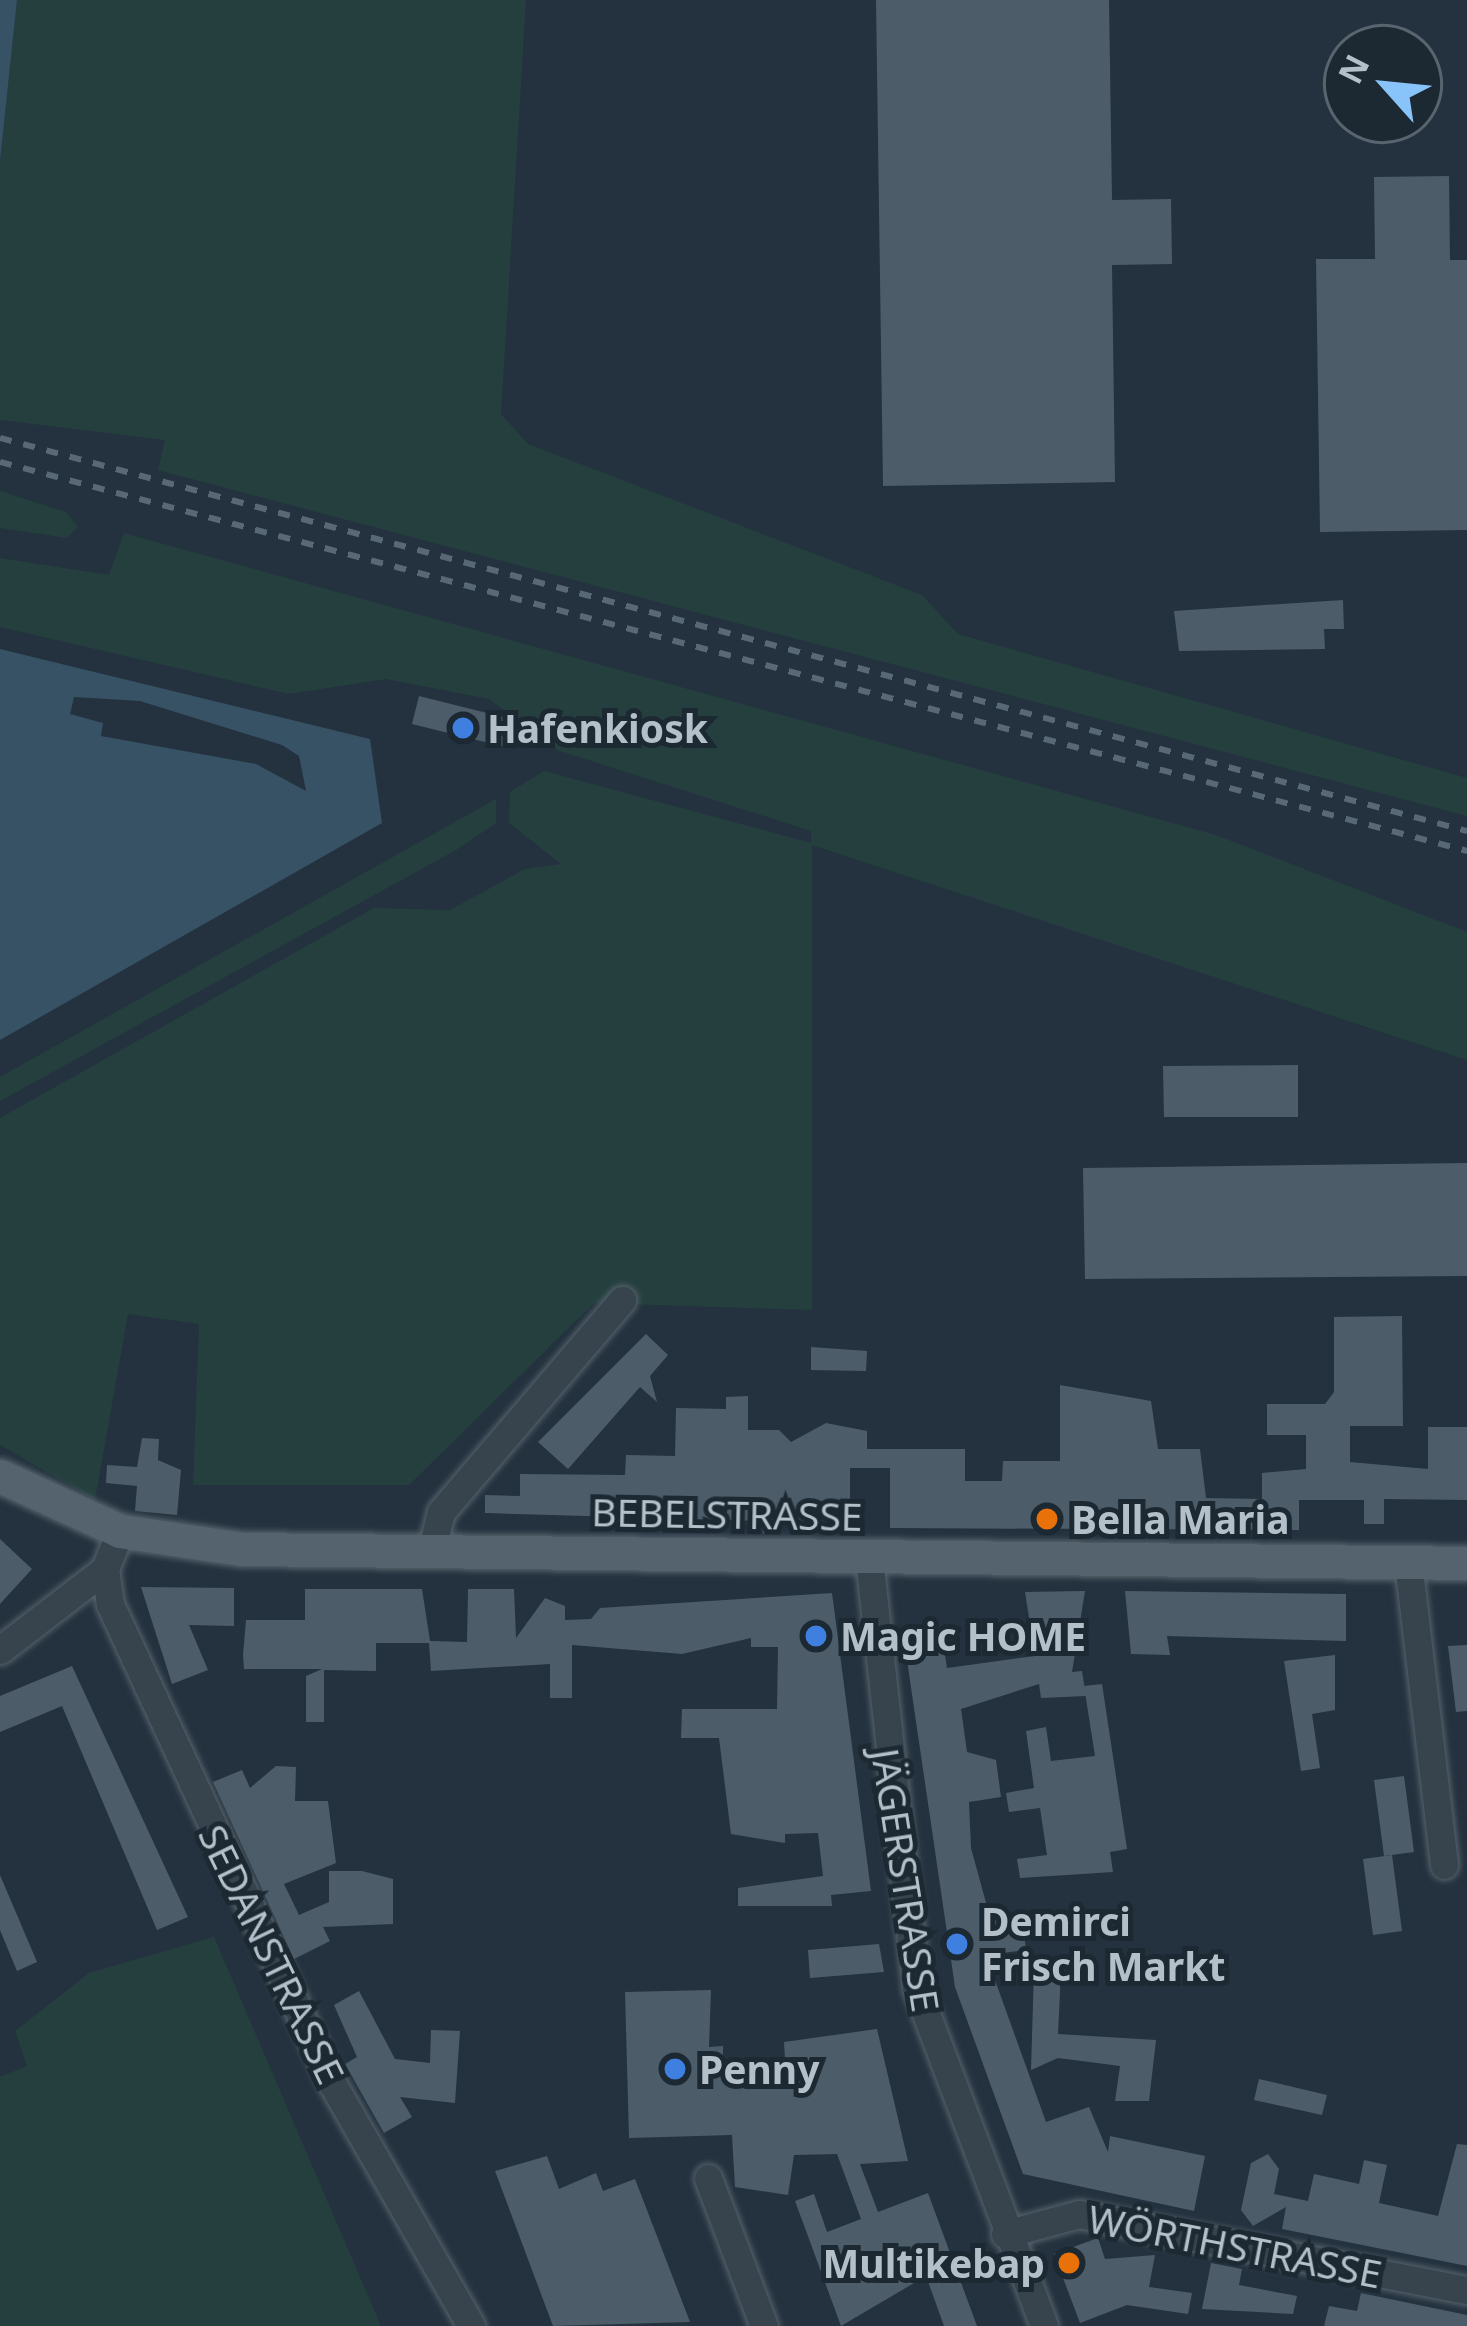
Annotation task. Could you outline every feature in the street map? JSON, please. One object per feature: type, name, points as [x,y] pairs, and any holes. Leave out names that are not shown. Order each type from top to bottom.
[{"type":"main road","name":"BEBELSTRASSE","points":[[0,1476],[120,1531],[242,1549],[1467,1563]]},
{"type":"street","points":[[431,1552],[441,1512],[622,1300]]},
{"type":"street","points":[[0,1650],[105,1569],[120,1531]]},
{"type":"street","name":"JÄGERSTRASSE","points":[[869,1558],[916,1987],[1005,2234],[1044,2326]]},
{"type":"street","points":[[1408,1562],[1453,1811],[1444,1865]]},
{"type":"street","name":"SEDANSTRASSE","points":[[105,1569],[110,1604],[322,2064],[471,2326]]},
{"type":"street","points":[[707,2178],[764,2326]]},
{"type":"street","name":"WÖRTHSTRASSE","points":[[1005,2234],[1078,2214],[1467,2290]]},
{"type":"green space","points":[[17,0],[526,0],[501,414],[528,444],[922,595],[958,634],[1467,778],[1467,816],[158,470],[165,440],[0,420],[0,161]]},
{"type":"green space","points":[[0,491],[66,512],[78,527],[67,538],[0,528]]},
{"type":"green space","points":[[124,533],[1216,835],[1467,932],[1467,1060],[812,845],[812,1310],[594,1303],[409,1485],[193,1485],[199,1324],[128,1314],[95,1500],[0,1445],[0,1118],[374,908],[450,910],[525,869],[561,864],[509,823],[510,792],[544,771],[811,843],[811,831],[557,750],[489,699],[386,679],[289,694],[0,627],[0,558],[109,575]]},
{"type":"green space","points":[[496,799],[496,823],[456,850],[0,1101],[0,1077]]},
{"type":"green space","points":[[214,1937],[381,2326],[0,2326],[0,2077],[27,2066],[15,2031],[89,1973]]},
{"type":"water","points":[[0,0],[17,0],[0,161]]},
{"type":"water","points":[[0,649],[370,739],[382,823],[0,1040]]},
{"type":"pier","points":[[74,697],[140,701],[282,745],[299,756],[306,791],[256,764],[101,736],[103,723],[70,714]]},
{"type":"building","points":[[876,0],[1109,0],[1112,200],[1171,199],[1172,264],[1112,265],[1115,482],[883,486]]},
{"type":"building","points":[[1449,176],[1450,260],[1467,260],[1467,530],[1320,532],[1316,259],[1375,259],[1374,177]]},
{"type":"building","points":[[1343,600],[1344,629],[1324,629],[1325,649],[1179,651],[1174,611]]},
{"type":"building","points":[[419,696],[515,720],[509,748],[412,724]]},
{"type":"building","points":[[1298,1065],[1298,1117],[1164,1117],[1163,1066]]},
{"type":"building","points":[[1467,1163],[1467,1276],[1085,1279],[1083,1168]]},
{"type":"building","points":[[1402,1316],[1403,1426],[1350,1426],[1350,1462],[1428,1469],[1428,1427],[1467,1427],[1467,1500],[1384,1499],[1384,1524],[1364,1524],[1364,1500],[1299,1500],[1299,1530],[890,1528],[890,1468],[850,1468],[850,1527],[809,1527],[785,1510],[763,1534],[762,1521],[485,1513],[485,1495],[520,1496],[520,1474],[625,1475],[626,1455],[675,1456],[676,1408],[726,1409],[726,1397],[748,1396],[748,1430],[779,1430],[791,1442],[826,1423],[867,1431],[867,1449],[965,1449],[965,1481],[1002,1481],[1003,1461],[1060,1461],[1060,1385],[1151,1401],[1158,1449],[1200,1449],[1206,1498],[1262,1499],[1262,1473],[1306,1469],[1306,1435],[1267,1435],[1267,1404],[1325,1404],[1334,1392],[1334,1317]]},
{"type":"building","points":[[646,1334],[668,1355],[650,1376],[657,1402],[640,1387],[568,1469],[538,1442]]},
{"type":"building","points":[[811,1347],[867,1351],[866,1371],[811,1370]]},
{"type":"building","points":[[142,1438],[159,1439],[158,1460],[181,1470],[177,1515],[135,1511],[137,1486],[106,1483],[107,1465],[137,1467]]},
{"type":"building","points":[[0,1539],[32,1569],[0,1604]]},
{"type":"building","points":[[141,1587],[234,1588],[234,1626],[189,1625],[208,1670],[172,1684]]},
{"type":"building","points":[[305,1589],[422,1589],[430,1641],[467,1642],[468,1589],[514,1589],[516,1638],[545,1598],[565,1606],[565,1620],[591,1619],[600,1608],[832,1593],[871,1891],[831,1895],[832,1906],[738,1906],[738,1888],[823,1876],[818,1833],[785,1834],[785,1843],[731,1834],[719,1738],[681,1738],[682,1709],[777,1709],[778,1647],[751,1647],[751,1638],[682,1654],[572,1645],[572,1698],[550,1698],[550,1664],[431,1671],[429,1643],[376,1643],[376,1671],[324,1670],[324,1722],[306,1722],[306,1676],[322,1669],[244,1669],[243,1655],[246,1620],[305,1620]]},
{"type":"building","points":[[1085,1591],[1072,1672],[1082,1671],[1086,1696],[1041,1698],[1039,1684],[961,1709],[967,1752],[996,1760],[1001,1797],[969,1802],[971,1848],[991,1921],[1022,1917],[1026,1950],[986,1955],[1046,2122],[1089,2107],[1108,2152],[1110,2136],[1205,2156],[1194,2211],[1023,2174],[955,1987],[903,1633],[941,1628],[947,1668],[1035,1656],[1025,1592]]},
{"type":"building","points":[[1125,1591],[1346,1594],[1346,1641],[1167,1636],[1170,1655],[1131,1654]]},
{"type":"building","points":[[1467,1645],[1467,1711],[1456,1712],[1448,1646]]},
{"type":"building","points":[[1335,1655],[1335,1710],[1312,1714],[1320,1768],[1301,1771],[1284,1661]]},
{"type":"building","points":[[72,1666],[188,1917],[157,1930],[62,1706],[0,1732],[0,1696]]},
{"type":"building","points":[[1102,1684],[1127,1849],[1110,1852],[1113,1872],[1020,1878],[1017,1859],[1047,1855],[1040,1808],[1009,1812],[1006,1793],[1034,1788],[1026,1731],[1046,1727],[1051,1761],[1095,1756],[1084,1686]]},
{"type":"building","points":[[276,1766],[296,1767],[295,1801],[328,1801],[336,1863],[284,1884],[299,1915],[329,1902],[329,1871],[362,1871],[393,1879],[393,1924],[323,1927],[330,1941],[294,1959],[213,1782],[242,1770],[250,1788]]},
{"type":"building","points":[[1404,1776],[1414,1852],[1384,1856],[1374,1780]]},
{"type":"building","points":[[1392,1855],[1402,1931],[1373,1935],[1363,1859]]},
{"type":"building","points":[[0,1875],[37,1962],[17,1971],[0,1930]]},
{"type":"building","points":[[879,1944],[884,1972],[810,1978],[808,1950]]},
{"type":"building","points":[[1034,1969],[1061,1971],[1058,2034],[1156,2040],[1149,2101],[1115,2101],[1120,2066],[1058,2058],[1031,2070]]},
{"type":"building","points":[[711,1990],[709,2047],[723,2046],[723,2061],[785,2060],[784,2042],[877,2029],[908,2161],[860,2164],[878,2212],[928,2193],[977,2326],[944,2326],[926,2276],[841,2326],[795,2201],[814,2194],[827,2232],[861,2219],[837,2154],[794,2155],[788,2195],[735,2187],[732,2135],[629,2138],[625,1992]]},
{"type":"building","points":[[359,1991],[395,2059],[430,2063],[431,2030],[460,2031],[455,2103],[400,2097],[412,2117],[384,2133],[345,2064],[357,2057],[334,2005]]},
{"type":"building","points":[[1259,2079],[1327,2095],[1322,2115],[1254,2100]]},
{"type":"building","points":[[1457,2144],[1467,2145],[1467,2266],[1282,2229],[1286,2207],[1253,2226],[1241,2210],[1251,2163],[1268,2154],[1279,2169],[1274,2194],[1308,2201],[1314,2174],[1359,2184],[1364,2160],[1387,2165],[1379,2203],[1438,2216]]},
{"type":"building","points":[[547,2156],[559,2189],[596,2173],[603,2191],[635,2179],[690,2322],[553,2326],[495,2171]]},
{"type":"building","points":[[1098,2238],[1105,2259],[1155,2255],[1149,2287],[1192,2293],[1188,2314],[1127,2305],[1080,2323],[1054,2254]]},
{"type":"building","points":[[1211,2263],[1242,2269],[1239,2285],[1297,2296],[1293,2314],[1202,2309]]},
{"type":"building","points":[[1361,2293],[1467,2315],[1467,2326],[1324,2326],[1329,2306],[1357,2311]]},
{"type":"railway","points":[[0,438],[1467,831]]},
{"type":"railway","points":[[0,462],[1467,851]]},
{"type":"place","name":"Hafenkiosk","points":[[463,728]]},
{"type":"place","name":"Bella Maria","points":[[1047,1519]]},
{"type":"place","name":"Magic HOME","points":[[816,1636]]},
{"type":"place","name":"Demirci Frisch Markt","points":[[957,1944]]},
{"type":"place","name":"Penny","points":[[675,2069]]},
{"type":"place","name":"Multikebap","points":[[1069,2263]]}]
